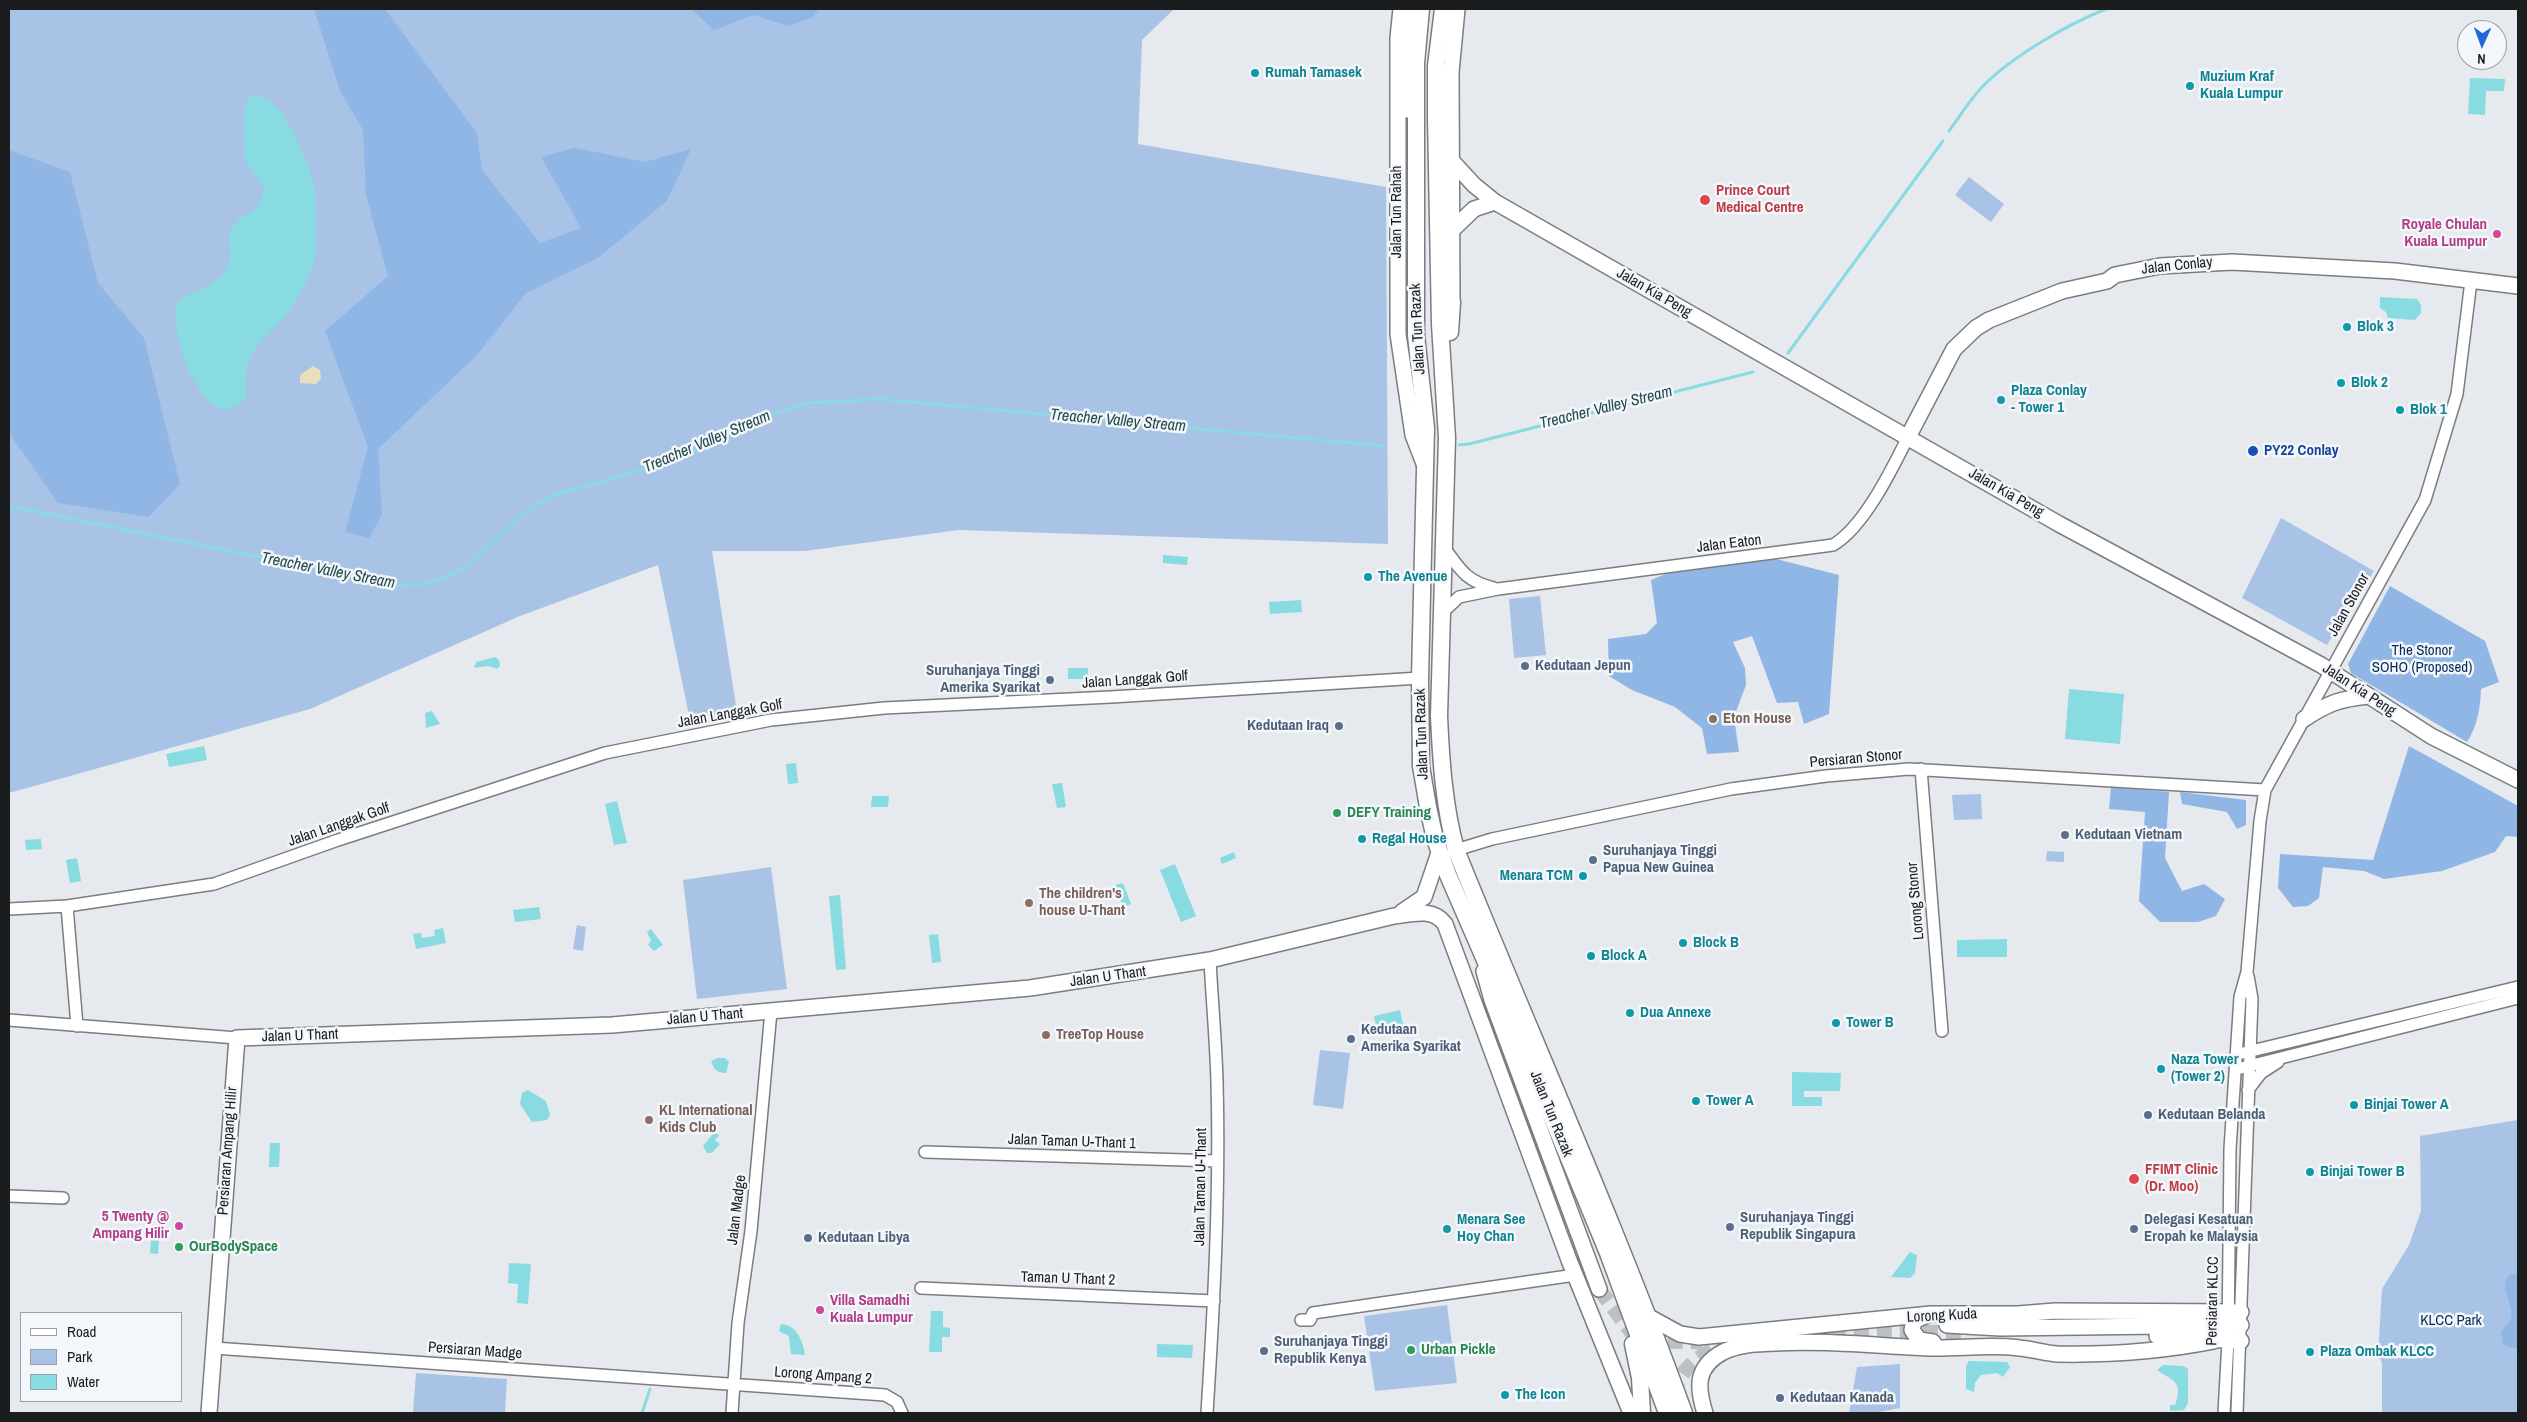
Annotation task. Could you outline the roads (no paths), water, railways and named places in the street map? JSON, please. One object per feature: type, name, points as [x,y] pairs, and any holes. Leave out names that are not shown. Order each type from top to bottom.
[{"type":"main road","name":"Jalan Tun Razak","points":[[1421,9],[1416,63],[1416,335],[1426,428],[1427,472],[1420,678],[1421,766],[1439,852],[1525,1052],[1625,1298],[1667,1413]]},
{"type":"main road","name":"Jalan Tun Razak","points":[[1443,9],[1436,66],[1440,324],[1446,416],[1441,614],[1441,755],[1456,850],[1595,1181],[1649,1317],[1684,1413]]},
{"type":"main road","points":[[1446,416],[1452,302]]},
{"type":"main road","points":[[1625,1298],[1640,1378],[1642,1413]]},
{"type":"street","name":"Jalan Tun Rahah","points":[[1401,9],[1398,20],[1398,334],[1413,435],[1427,472]]},
{"type":"street","points":[[1409,9],[1405,298],[1408,317],[1416,335]]},
{"type":"street","points":[[1452,302],[1451,72],[1457,9]]},
{"type":"street","points":[[1455,30],[1469,9]]},
{"type":"street","name":"Jalan Kia Peng","points":[[1451,160],[1474,186],[1494,202],[2059,524],[2329,672],[2431,736],[2518,780]]},
{"type":"street","points":[[1452,230],[1474,209],[1494,202]]},
{"type":"street","name":"Jalan Conlay","points":[[1908,437],[1954,349],[1976,328],[1989,320],[2053,295],[2107,281],[2115,275],[2160,266],[2232,262],[2395,271],[2518,286]]},
{"type":"street","name":"Jalan Stonor","points":[[2249,1052],[2252,999],[2248,972],[2260,820],[2265,790],[2424,500],[2457,394],[2471,281]]},
{"type":"street","name":"Jalan Eaton","points":[[1441,614],[1459,597],[1498,589],[1833,545],[1860,519],[1880,489],[1908,437]]},
{"type":"street","name":"Jalan Eaton","points":[[1443,546],[1472,582],[1498,589]]},
{"type":"street","name":"Jalan Langgak Golf","points":[[9,909],[67,906],[214,884],[338,840],[605,753],[747,724],[884,708],[1111,697],[1420,678]]},
{"type":"street","points":[[2304,719],[2326,704],[2337,700],[2368,696]]},
{"type":"street","name":"Persiaran Stonor","points":[[1456,850],[1492,840],[1731,788],[1826,776],[1921,769],[2265,790]]},
{"type":"street","name":"Lorong Stonor","points":[[1921,769],[1942,1031]]},
{"type":"street","name":"Jalan U Thant","points":[[1394,916],[1418,904],[1424,897],[1439,852]]},
{"type":"street","points":[[67,906],[77,1026]]},
{"type":"street","name":"Jalan U Thant","points":[[9,1020],[237,1038],[612,1025],[1030,988],[1210,960],[1394,916],[1420,913],[1437,915],[1445,924],[1458,956]]},
{"type":"street","points":[[1478,942],[1492,1000],[1600,1289]]},
{"type":"street","name":"Jalan Tun Razak","points":[[1458,956],[1576,1275],[1631,1413]]},
{"type":"street","name":"Jalan Taman U-Thant","points":[[1207,1413],[1214,1301],[1218,1161],[1217,1082],[1210,960]]},
{"type":"street","name":"Jalan Stonor","points":[[2236,1054],[2240,997],[2248,972]]},
{"type":"street","points":[[2235,1069],[2287,1056],[2518,987]]},
{"type":"street","points":[[2236,1054],[2518,998]]},
{"type":"street","name":"Jalan Madge","points":[[732,1413],[744,1270],[751,1231],[771,1010]]},
{"type":"street","name":"Persiaran Ampang Hilir","points":[[209,1413],[237,1038]]},
{"type":"street","name":"Persiaran KLCC","points":[[2224,1413],[2228,1341],[2235,1318],[2249,1052]]},
{"type":"street","name":"Persiaran KLCC","points":[[2235,1318],[2230,1149],[2236,1054]]},
{"type":"street","points":[[2247,1091],[2262,1073],[2287,1056]]},
{"type":"street","name":"Jalan Taman U-Thant 1","points":[[925,1152],[1218,1161]]},
{"type":"street","points":[[9,1196],[63,1198]]},
{"type":"street","points":[[1301,1320],[1310,1320],[1313,1313],[1576,1275]]},
{"type":"street","name":"Taman U Thant 2","points":[[921,1288],[1214,1301]]},
{"type":"street","name":"Lorong Kuda","points":[[1649,1317],[1680,1334],[1699,1336],[1931,1314],[2018,1314],[2055,1311],[2235,1318]]},
{"type":"street","points":[[1931,1314],[1914,1321],[1912,1330],[1915,1336],[1926,1342],[1940,1342],[1951,1348]]},
{"type":"street","points":[[1947,1325],[2000,1328],[2235,1318]]},
{"type":"street","points":[[2002,1333],[2046,1332],[2079,1336],[2176,1336],[2228,1341]]},
{"type":"street","name":"Lorong Kuda","points":[[1705,1413],[1698,1390],[1701,1376],[1714,1358],[1735,1347],[1814,1340],[1951,1348],[2018,1348],[2054,1354],[2085,1354],[2171,1349],[2228,1341]]},
{"type":"street","name":"Persiaran KLCC","points":[[2228,1341],[2237,1413]]},
{"type":"street","name":"Persiaran Madge","points":[[214,1348],[733,1385]]},
{"type":"street","name":"Lorong Ampang 2","points":[[733,1385],[885,1395],[897,1402],[902,1413]]},
{"type":"water","points":[[2470,78],[2505,79],[2504,91],[2486,91],[2485,115],[2468,114]]},
{"type":"water","points":[[256,96],[269,101],[285,118],[309,167],[313,179],[316,202],[317,234],[315,254],[309,276],[297,298],[283,318],[253,352],[247,368],[247,397],[232,408],[218,407],[204,396],[193,379],[184,359],[178,338],[177,306],[186,296],[205,288],[223,274],[230,257],[229,240],[231,230],[239,219],[254,210],[262,198],[264,187],[245,161],[243,113],[248,98]]},
{"type":"water","points":[[2380,297],[2417,299],[2421,305],[2421,313],[2415,320],[2388,318],[2386,312],[2380,308]]},
{"type":"water","points":[[1163,555],[1188,557],[1187,565],[1163,563]]},
{"type":"water","points":[[1301,600],[1302,612],[1270,614],[1269,602]]},
{"type":"water","points":[[495,657],[499,660],[500,666],[497,669],[488,666],[474,668],[476,662]]},
{"type":"water","points":[[1068,668],[1088,668],[1088,679],[1068,679]]},
{"type":"water","points":[[2069,689],[2124,694],[2120,744],[2065,739]]},
{"type":"water","points":[[432,711],[440,724],[426,728],[425,713]]},
{"type":"water","points":[[204,746],[207,760],[169,767],[166,754]]},
{"type":"water","points":[[796,763],[798,783],[788,784],[786,764]]},
{"type":"water","points":[[1062,783],[1066,807],[1057,808],[1052,784]]},
{"type":"water","points":[[872,796],[889,796],[888,807],[871,807]]},
{"type":"water","points":[[617,801],[627,843],[614,845],[605,804]]},
{"type":"water","points":[[41,839],[42,849],[26,850],[25,840]]},
{"type":"water","points":[[1234,852],[1236,858],[1222,864],[1220,858]]},
{"type":"water","points":[[77,858],[81,881],[70,883],[66,860]]},
{"type":"water","points":[[1175,864],[1196,916],[1181,922],[1160,870]]},
{"type":"water","points":[[1123,883],[1131,904],[1123,907],[1115,885]]},
{"type":"water","points":[[840,895],[846,969],[836,970],[829,896]]},
{"type":"water","points":[[539,907],[541,919],[515,922],[513,910]]},
{"type":"water","points":[[443,928],[446,943],[416,949],[413,934],[421,933],[422,938],[435,936],[434,930]]},
{"type":"water","points":[[651,929],[663,945],[654,951],[648,945],[651,941],[647,932]]},
{"type":"water","points":[[938,934],[941,962],[932,963],[929,935]]},
{"type":"water","points":[[2007,939],[2007,957],[1957,957],[1957,940]]},
{"type":"water","points":[[1400,1010],[1403,1024],[1377,1030],[1374,1016]]},
{"type":"water","points":[[725,1058],[729,1062],[726,1073],[716,1070],[713,1066],[711,1061]]},
{"type":"water","points":[[1792,1072],[1841,1073],[1840,1091],[1804,1091],[1804,1097],[1822,1097],[1822,1106],[1792,1106]]},
{"type":"water","points":[[528,1090],[546,1101],[550,1115],[547,1120],[532,1122],[520,1104],[522,1093]]},
{"type":"water","points":[[717,1129],[716,1133],[719,1135],[715,1140],[720,1144],[712,1153],[707,1153],[703,1146]]},
{"type":"water","points":[[270,1143],[280,1143],[279,1167],[269,1167]]},
{"type":"water","points":[[152,1225],[160,1225],[158,1254],[150,1253]]},
{"type":"water","points":[[1910,1252],[1917,1255],[1915,1273],[1910,1278],[1891,1277]]},
{"type":"water","points":[[509,1263],[531,1264],[528,1304],[517,1303],[518,1284],[508,1283]]},
{"type":"water","points":[[931,1311],[943,1311],[943,1327],[950,1328],[950,1337],[942,1337],[942,1352],[929,1352]]},
{"type":"water","points":[[781,1324],[791,1327],[795,1331],[803,1344],[805,1355],[791,1354],[789,1336],[779,1331]]},
{"type":"water","points":[[1157,1344],[1193,1345],[1192,1358],[1157,1357]]},
{"type":"water","points":[[1969,1361],[2007,1362],[2010,1367],[2003,1377],[1997,1373],[1981,1375],[1975,1383],[1974,1392],[1966,1389],[1966,1366]]},
{"type":"water","points":[[2163,1365],[2183,1366],[2188,1369],[2188,1403],[2184,1410],[2170,1411],[2170,1405],[2175,1405],[2178,1390],[2175,1382],[2157,1370]]},
{"type":"waterway","name":"Treacher Valley Stream","points":[[1949,131],[1979,90],[2010,63],[2058,32],[2106,9]]},
{"type":"waterway","name":"Treacher Valley Stream","points":[[1788,353],[1943,141]]},
{"type":"waterway","name":"Treacher Valley Stream","points":[[1459,445],[1753,372]]},
{"type":"waterway","name":"Treacher Valley Stream","points":[[9,506],[397,585],[424,584],[445,578],[469,565],[530,508],[558,494],[652,467],[700,447],[756,418],[809,403],[880,399],[1383,446]]},
{"type":"waterway","points":[[642,1413],[650,1389]]},
{"type":"tunnel","points":[[1599,1289],[1632,1333],[1658,1341],[1702,1342]]},
{"type":"tunnel","points":[[1785,1337],[1817,1334],[1964,1332]]},
{"type":"tunnel","points":[[1673,1395],[1677,1384],[1688,1367],[1704,1355],[1732,1340]]},
{"type":"place","name":"Rumah Tamasek","points":[[1255,73]]},
{"type":"place","name":"Muzium Kraf Kuala Lumpur","points":[[2190,86]]},
{"type":"place","name":"Prince Court Medical Centre","points":[[1705,200]]},
{"type":"place","name":"Royale Chulan Kuala Lumpur","points":[[2497,234]]},
{"type":"place","name":"Blok 3","points":[[2347,327]]},
{"type":"place","name":"Blok 2","points":[[2341,383]]},
{"type":"place","name":"Plaza Conlay - Tower 1","points":[[2001,400]]},
{"type":"place","name":"Blok 1","points":[[2400,410]]},
{"type":"place","name":"PY22 Conlay","points":[[2253,451]]},
{"type":"place","name":"The Avenue","points":[[1368,577]]},
{"type":"place","name":"Kedutaan Jepun","points":[[1525,666]]},
{"type":"place","name":"Suruhanjaya Tinggi Amerika Syarikat","points":[[1050,680]]},
{"type":"place","name":"Eton House","points":[[1713,719]]},
{"type":"place","name":"Kedutaan Iraq","points":[[1339,726]]},
{"type":"place","name":"DEFY Training","points":[[1337,813]]},
{"type":"place","name":"Kedutaan Vietnam","points":[[2065,835]]},
{"type":"place","name":"Regal House","points":[[1362,839]]},
{"type":"place","name":"Suruhanjaya Tinggi Papua New Guinea","points":[[1593,860]]},
{"type":"place","name":"Menara TCM","points":[[1583,876]]},
{"type":"place","name":"The children's house U-Thant","points":[[1029,903]]},
{"type":"place","name":"Block B","points":[[1683,943]]},
{"type":"place","name":"Block A","points":[[1591,956]]},
{"type":"place","name":"Dua Annexe","points":[[1630,1013]]},
{"type":"place","name":"Tower B","points":[[1836,1023]]},
{"type":"place","name":"TreeTop House","points":[[1046,1035]]},
{"type":"place","name":"Kedutaan Amerika Syarikat","points":[[1351,1039]]},
{"type":"place","name":"Naza Tower (Tower 2)","points":[[2161,1069]]},
{"type":"place","name":"Tower A","points":[[1696,1101]]},
{"type":"place","name":"Binjai Tower A","points":[[2354,1105]]},
{"type":"place","name":"Kedutaan Belanda","points":[[2148,1115]]},
{"type":"place","name":"KL International Kids Club","points":[[649,1120]]},
{"type":"place","name":"Binjai Tower B","points":[[2310,1172]]},
{"type":"place","name":"FFIMT Clinic (Dr. Moo)","points":[[2134,1179]]},
{"type":"place","name":"5 Twenty @ Ampang Hilir","points":[[179,1226]]},
{"type":"place","name":"Suruhanjaya Tinggi Republik Singapura","points":[[1730,1227]]},
{"type":"place","name":"Menara See Hoy Chan","points":[[1447,1229]]},
{"type":"place","name":"Delegasi Kesatuan Eropah ke Malaysia","points":[[2134,1229]]},
{"type":"place","name":"Kedutaan Libya","points":[[808,1238]]},
{"type":"place","name":"OurBodySpace","points":[[179,1247]]},
{"type":"place","name":"Villa Samadhi Kuala Lumpur","points":[[820,1310]]},
{"type":"place","name":"Urban Pickle","points":[[1411,1350]]},
{"type":"place","name":"Suruhanjaya Tinggi Republik Kenya","points":[[1264,1351]]},
{"type":"place","name":"Plaza Ombak KLCC","points":[[2310,1352]]},
{"type":"place","name":"The Icon","points":[[1505,1395]]},
{"type":"place","name":"Kedutaan Kanada","points":[[1780,1398]]},
{"type":"park label","name":"The Stonor SOHO (Proposed)","points":[[2422,660]]},
{"type":"park label","name":"KLCC Park","points":[[2451,1321]]}]
